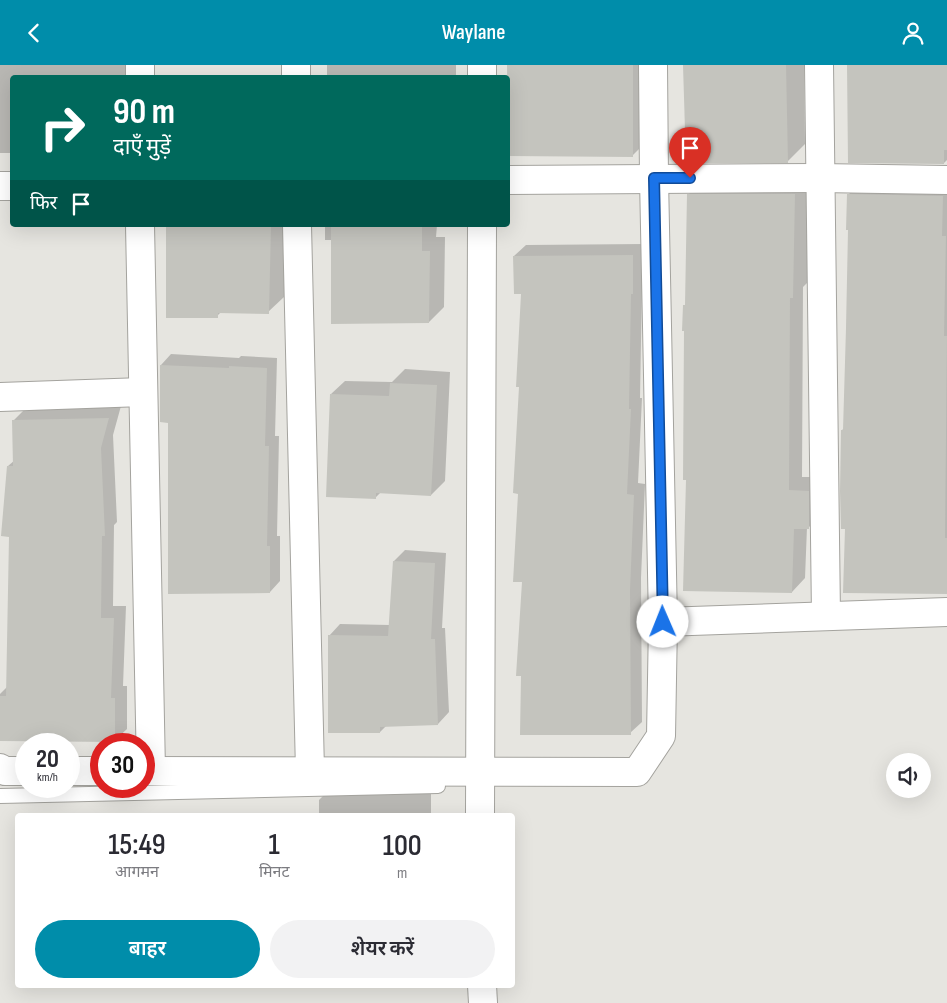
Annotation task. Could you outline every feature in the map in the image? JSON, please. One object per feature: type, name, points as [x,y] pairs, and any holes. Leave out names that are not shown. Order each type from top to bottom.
[{"type":"street","points":[[155,771],[637,772],[661,736],[663,622],[653,65]]},
{"type":"street","points":[[819,65],[826,617]]},
{"type":"street","points":[[510,180],[819,178],[947,180]]},
{"type":"street","points":[[140,227],[144,392],[147,733]]},
{"type":"street","points":[[297,227],[310,771]]},
{"type":"street","points":[[480,813],[482,227]]},
{"type":"street","points":[[0,397],[144,392]]},
{"type":"street","points":[[663,622],[947,612]]},
{"type":"street","points":[[0,768],[5,771],[15,771]]},
{"type":"street","points":[[482,988],[482,1003]]},
{"type":"lane","points":[[0,796],[438,787]]},
{"type":"building","points":[[507,65],[633,65],[633,157],[510,156],[510,75],[507,75]]},
{"type":"building","points":[[683,65],[786,65],[788,163],[686,163]]},
{"type":"building","points":[[847,65],[947,65],[947,150],[944,150],[944,164],[848,163]]},
{"type":"building","points":[[687,194],[795,194],[793,298],[790,298],[789,490],[809,491],[809,529],[794,529],[792,593],[683,591],[686,480],[683,480],[684,331],[682,331],[683,305],[685,305]]},
{"type":"building","points":[[847,194],[943,196],[942,236],[946,236],[944,336],[947,336],[945,538],[947,538],[947,594],[843,593],[845,529],[841,529],[840,491],[846,328]]},
{"type":"building","points":[[166,227],[271,227],[269,314],[218,313],[218,318],[166,318]]},
{"type":"building","points":[[331,227],[422,227],[422,251],[430,251],[429,323],[331,324]]},
{"type":"building","points":[[633,255],[629,409],[631,409],[627,494],[634,495],[630,590],[631,735],[520,735],[521,676],[516,676],[522,582],[513,582],[518,494],[513,493],[519,387],[516,387],[521,294],[514,294],[513,256]]},
{"type":"building","points":[[160,365],[267,368],[265,446],[269,446],[267,546],[270,546],[270,593],[168,594],[168,423],[160,422]]},
{"type":"building","points":[[390,383],[437,385],[431,496],[376,493],[376,499],[326,497],[330,394],[389,396]]},
{"type":"building","points":[[109,418],[101,448],[105,536],[102,536],[101,618],[114,618],[111,698],[115,698],[115,733],[90,733],[90,742],[80,742],[80,733],[15,733],[15,741],[0,741],[0,696],[6,696],[9,537],[1,536],[7,466],[13,466],[12,420]]},
{"type":"building","points":[[393,561],[435,563],[431,639],[435,639],[438,725],[380,727],[380,733],[328,733],[328,635],[388,636]]},
{"type":"route","points":[[663,622],[654,178],[690,178]]}]
